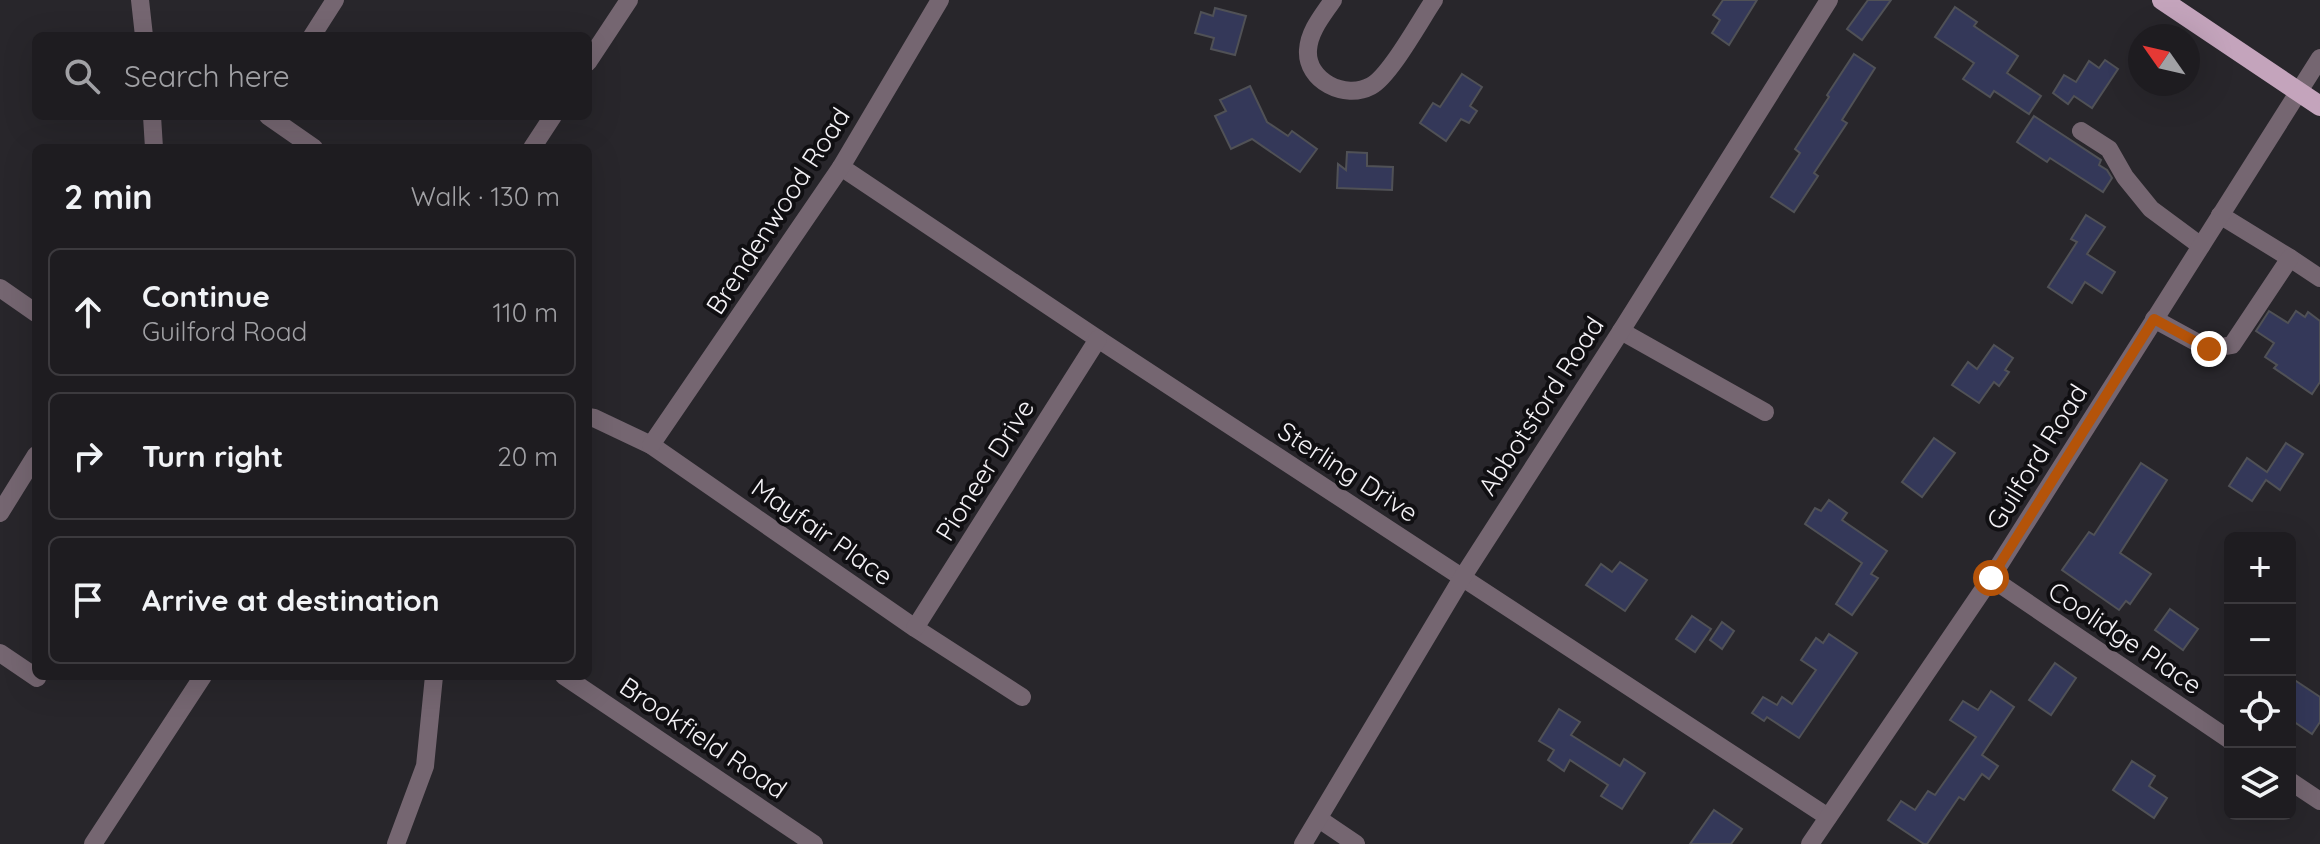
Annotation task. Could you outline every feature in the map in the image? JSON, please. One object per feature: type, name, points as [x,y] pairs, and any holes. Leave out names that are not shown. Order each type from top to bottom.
[{"type":"main road","points":[[2162,0],[2320,106]]},
{"type":"street","points":[[140,0],[144,32]]},
{"type":"street","points":[[315,32],[335,0]]},
{"type":"street","points":[[592,56],[629,0]]},
{"type":"street","name":"Brendenwood Road","points":[[651,445],[841,167],[940,0]]},
{"type":"street","points":[[1333,0],[1311,34],[1308,59],[1320,79],[1350,91],[1371,86],[1383,76],[1434,0]]},
{"type":"street","name":"Abbotsford Road","points":[[1303,844],[1462,578],[1829,0]]},
{"type":"street","name":"Guilford Road","points":[[1810,844],[1991,578],[2320,58]]},
{"type":"street","points":[[152,120],[154,144]]},
{"type":"street","points":[[274,120],[308,144]]},
{"type":"street","points":[[535,144],[550,120]]},
{"type":"street","points":[[2081,131],[2109,149],[2125,177],[2151,209],[2201,246]]},
{"type":"street","name":"Sterling Drive","points":[[841,167],[1828,817]]},
{"type":"street","points":[[2220,215],[2320,278]]},
{"type":"street","points":[[2154,319],[2209,349],[2232,345],[2290,258]]},
{"type":"street","points":[[0,288],[32,310]]},
{"type":"street","points":[[1621,331],[1765,412]]},
{"type":"street","name":"Pioneer Drive","points":[[915,628],[1098,339]]},
{"type":"street","name":"Mayfair Place","points":[[592,418],[651,445],[915,628],[1022,697]]},
{"type":"street","points":[[0,513],[32,461]]},
{"type":"street","name":"Coolidge Place","points":[[1991,578],[2224,736]]},
{"type":"street","points":[[0,653],[32,675]]},
{"type":"street","points":[[93,844],[200,680]]},
{"type":"street","points":[[396,844],[425,766],[434,680]]},
{"type":"street","name":"Brookfield Road","points":[[570,680],[814,844]]},
{"type":"street","points":[[2296,785],[2320,801]]},
{"type":"street","points":[[1319,819],[1356,844]]},
{"type":"building","points":[[1723,0],[1757,0],[1729,45],[1712,33],[1720,20],[1713,15]]},
{"type":"building","points":[[1868,0],[1891,0],[1862,40],[1847,29]]},
{"type":"building","points":[[1955,7],[1977,22],[1974,26],[2018,56],[2007,73],[2041,96],[2029,114],[1994,91],[1990,97],[1963,79],[1974,63],[1935,37]]},
{"type":"building","points":[[1215,8],[1246,16],[1235,55],[1211,49],[1214,38],[1195,33],[1201,12],[1213,16]]},
{"type":"building","points":[[1854,54],[1875,68],[1842,120],[1847,123],[1814,173],[1818,176],[1794,212],[1771,197],[1800,153],[1795,149]]},
{"type":"building","points":[[2105,60],[2118,69],[2092,108],[2074,96],[2068,104],[2053,93],[2064,75],[2076,82],[2089,61],[2099,68]]},
{"type":"building","points":[[1462,74],[1482,87],[1470,106],[1477,111],[1469,123],[1461,119],[1446,141],[1420,123],[1433,103],[1440,107]]},
{"type":"building","points":[[1250,86],[1267,122],[1288,136],[1292,131],[1317,149],[1300,172],[1252,139],[1231,149],[1215,116],[1226,111],[1220,100]]},
{"type":"building","points":[[2034,116],[2101,160],[2099,165],[2112,178],[2103,192],[2050,158],[2047,162],[2017,142]]},
{"type":"building","points":[[1347,152],[1367,153],[1367,166],[1393,167],[1392,190],[1337,188],[1338,164],[1346,170]]},
{"type":"building","points":[[2086,215],[2105,227],[2087,254],[2115,272],[2102,293],[2085,282],[2072,303],[2048,287],[2077,242],[2071,239]]},
{"type":"building","points":[[2269,311],[2288,323],[2296,311],[2305,317],[2308,312],[2320,321],[2320,382],[2312,394],[2274,368],[2277,365],[2265,357],[2274,343],[2256,331]]},
{"type":"building","points":[[1994,345],[2013,358],[2005,370],[2009,372],[1999,386],[1994,382],[1979,403],[1952,385],[1968,362],[1977,369]]},
{"type":"building","points":[[1934,438],[1955,453],[1922,497],[1902,482]]},
{"type":"building","points":[[2286,443],[2303,454],[2280,490],[2266,480],[2252,501],[2229,486],[2247,458],[2267,472]]},
{"type":"building","points":[[2141,463],[2167,480],[2120,553],[2151,574],[2130,604],[2126,601],[2119,610],[2062,570],[2089,532],[2094,535]]},
{"type":"building","points":[[1829,500],[1847,513],[1842,520],[1887,551],[1871,574],[1878,578],[1852,615],[1836,604],[1862,563],[1805,524],[1815,508],[1821,511]]},
{"type":"building","points":[[1620,562],[1647,580],[1625,611],[1586,585],[1601,564],[1612,572]]},
{"type":"building","points":[[2170,609],[2198,629],[2183,650],[2155,630]]},
{"type":"building","points":[[1692,616],[1711,629],[1695,652],[1676,639]]},
{"type":"building","points":[[1722,622],[1734,631],[1722,649],[1710,640]]},
{"type":"building","points":[[1829,634],[1857,653],[1799,738],[1767,717],[1764,721],[1752,713],[1763,697],[1777,705],[1782,697],[1792,704],[1816,670],[1801,660],[1816,638],[1823,643]]},
{"type":"building","points":[[2055,663],[2076,678],[2051,715],[2029,700]]},
{"type":"building","points":[[2296,681],[2320,697],[2320,722],[2312,734],[2296,723]]},
{"type":"building","points":[[1991,691],[2014,707],[1982,755],[1998,766],[1989,779],[1982,774],[1964,800],[1959,797],[1927,844],[1924,844],[1888,820],[1901,801],[1915,810],[1928,791],[1935,795],[1976,737],[1950,720],[1963,701],[1978,710]]},
{"type":"building","points":[[1559,709],[1580,722],[1571,735],[1620,766],[1624,759],[1645,773],[1622,809],[1601,796],[1608,785],[1570,760],[1564,771],[1548,760],[1554,750],[1539,741]]},
{"type":"building","points":[[2132,761],[2155,776],[2149,786],[2167,798],[2154,818],[2113,790]]},
{"type":"building","points":[[1714,810],[1742,829],[1731,844],[1690,844]]},
{"type":"route","points":[[1991,578],[2154,319],[2209,349]]}]
